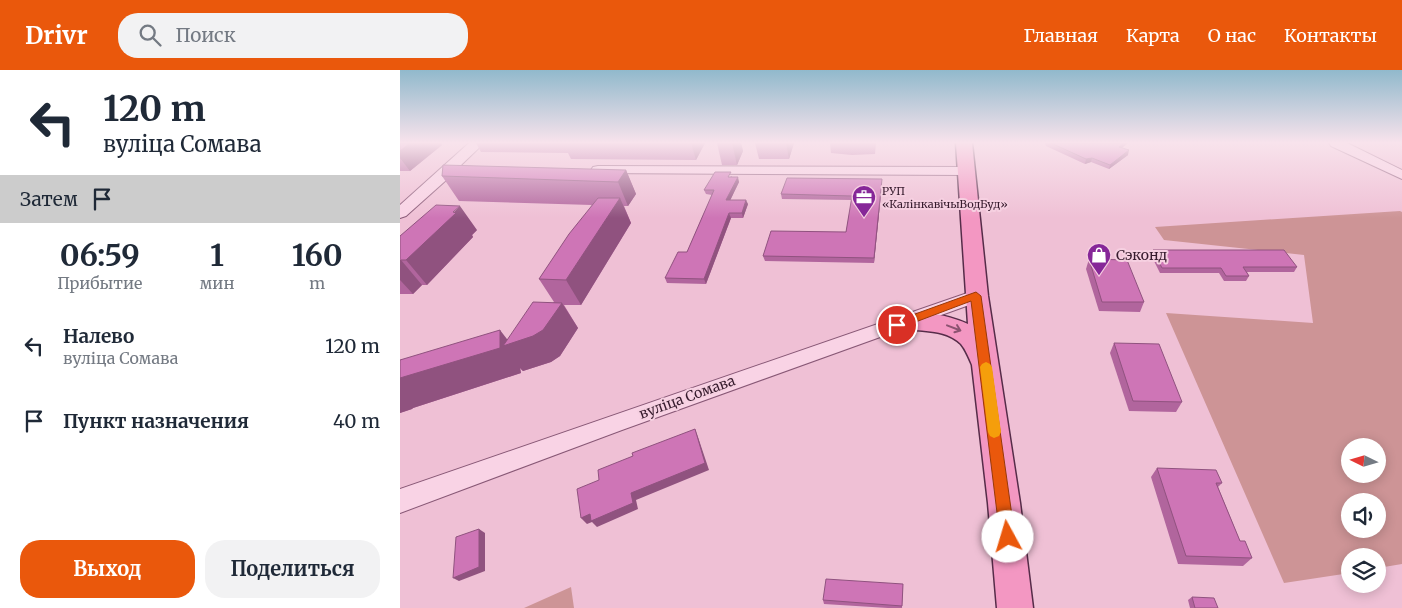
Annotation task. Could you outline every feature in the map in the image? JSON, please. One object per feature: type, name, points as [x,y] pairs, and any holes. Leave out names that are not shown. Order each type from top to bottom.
[{"type":"main road","points":[[966,171],[976,296],[1004,503],[1015,608]]},
{"type":"main road","points":[[906,321],[947,325],[960,330],[971,338],[986,370]]},
{"type":"street","points":[[1388,168],[1402,175]]},
{"type":"street","points":[[400,213],[449,170],[485,170]]},
{"type":"street","points":[[580,170],[966,171]]},
{"type":"street","name":"вуліца Сомава","points":[[400,502],[623,420],[976,296]]},
{"type":"shaded area","points":[[1402,212],[1402,564],[1386,567],[1386,548],[1341,548],[1341,574],[1284,583],[1166,313],[1313,323],[1304,255],[1164,240],[1155,227]]},
{"type":"shaded area","points":[[571,587],[574,608],[524,608]]},
{"type":"building","points":[[443,168],[626,170],[618,182],[442,176]]},
{"type":"building","points":[[715,172],[731,172],[728,177],[738,177],[726,200],[746,200],[742,213],[729,213],[704,279],[665,278],[678,252],[687,252],[714,190],[704,190]]},
{"type":"building","name":"РУП «КалінкавічыВодБуд»","points":[[787,178],[882,179],[874,258],[763,256],[771,231],[846,232],[852,196],[781,194]]},
{"type":"building","points":[[598,198],[620,198],[566,280],[539,279],[569,234]]},
{"type":"building","points":[[436,205],[460,206],[453,212],[456,213],[406,260],[400,261],[400,236]]},
{"type":"building","points":[[1153,250],[1284,250],[1297,267],[1243,267],[1249,276],[1226,276],[1221,268],[1162,268]]},
{"type":"building","points":[[1089,259],[1127,260],[1144,302],[1102,302]]},
{"type":"building","points":[[533,302],[562,303],[543,330],[533,336],[503,346]]},
{"type":"building","points":[[500,330],[500,348],[400,378],[400,360]]},
{"type":"building","points":[[1114,343],[1159,344],[1182,402],[1133,401]]},
{"type":"building","points":[[695,429],[705,463],[631,493],[633,503],[591,521],[590,514],[581,518],[577,489],[599,480],[598,470],[633,456],[632,453]]},
{"type":"building","points":[[1157,468],[1216,470],[1222,483],[1216,483],[1240,541],[1245,541],[1252,558],[1186,556]]},
{"type":"building","points":[[479,529],[479,567],[453,578],[456,537]]},
{"type":"building","points":[[826,579],[903,584],[902,606],[823,600]]},
{"type":"building","points":[[1192,597],[1214,598],[1218,608],[1195,608]]},
{"type":"slow traffic","points":[[986,367],[994,432]]},
{"type":"place","name":"РУП «КалінкавічыВодБуд»","points":[[864,218]]},
{"type":"place","name":"Сэконд","points":[[1099,276]]},
{"type":"route","points":[[897,325],[976,296],[1008,537]]}]
